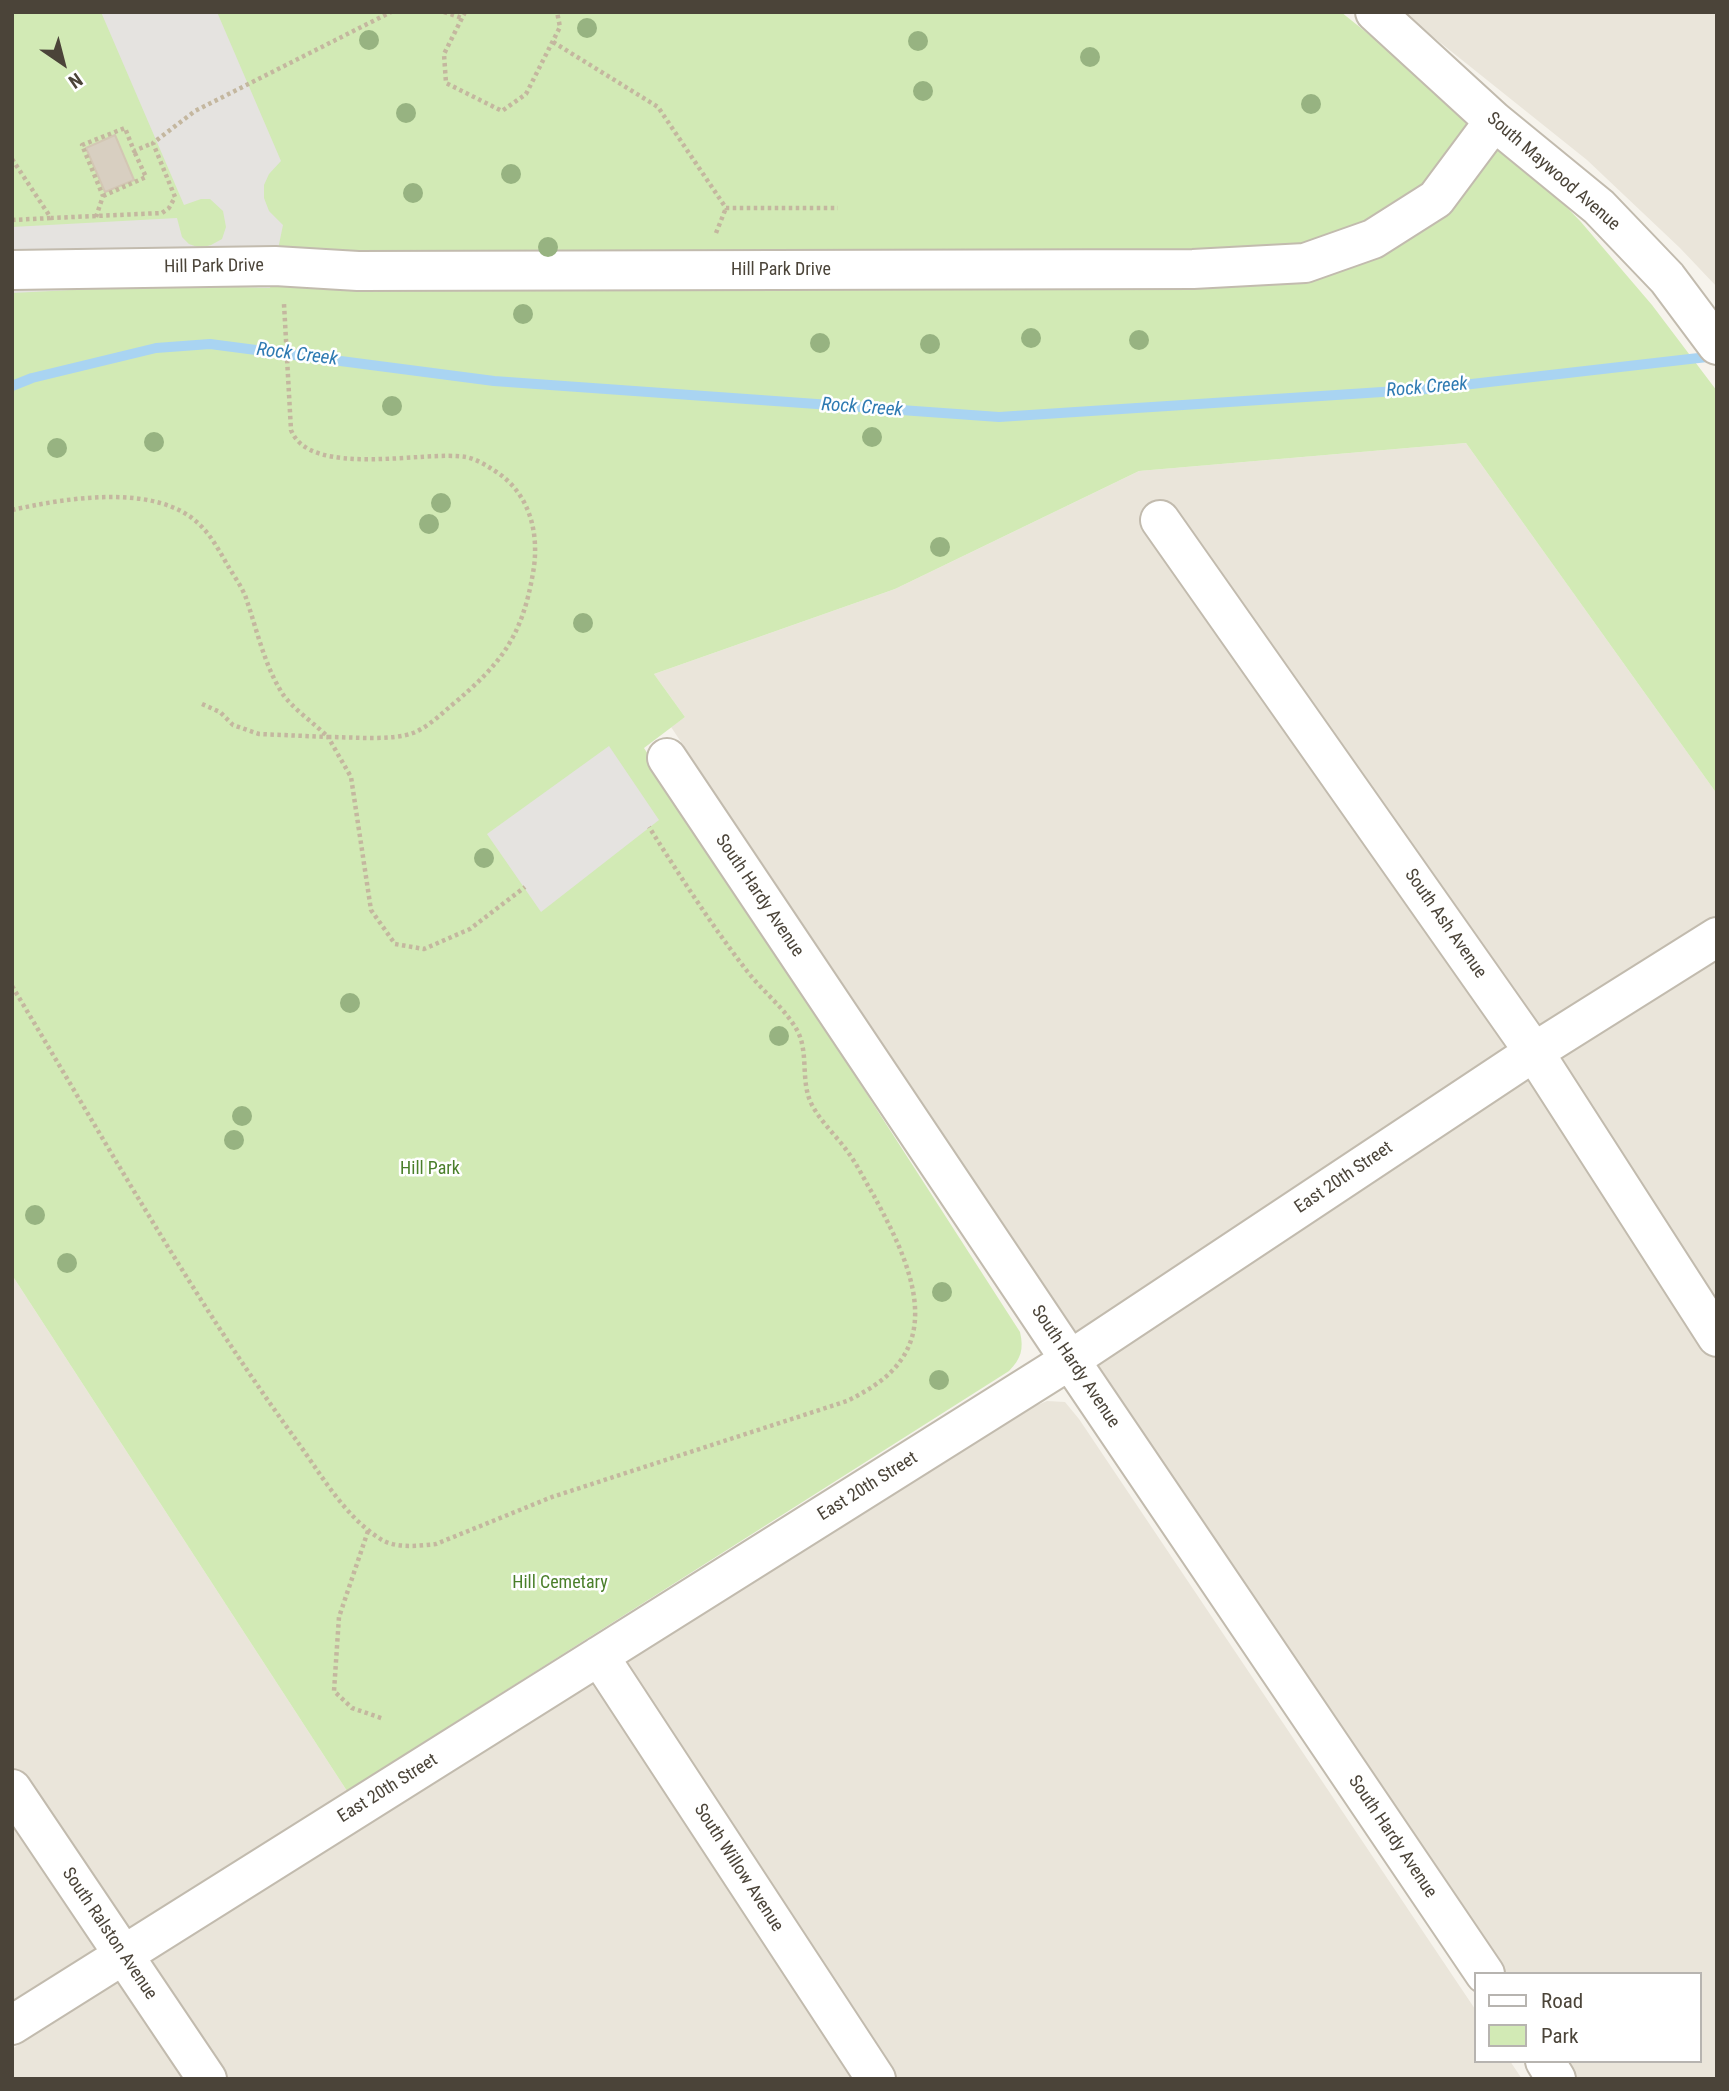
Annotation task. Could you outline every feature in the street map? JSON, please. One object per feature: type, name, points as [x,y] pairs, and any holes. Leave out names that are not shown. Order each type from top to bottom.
[{"type":"street","name":"South Maywood Avenue","points":[[1376,12],[1494,121],[1599,207],[1667,278],[1717,345]]},
{"type":"street","name":"Hill Park Drive","points":[[12,270],[261,266],[358,271],[1179,269],[1305,263],[1373,239],[1436,199],[1494,121]]},
{"type":"street","name":"South Ash Avenue","points":[[1160,520],[1534,1052],[1717,1337]]},
{"type":"street","name":"South Hardy Avenue","points":[[667,758],[1484,1972]]},
{"type":"street","name":"East 20th Street","points":[[12,2025],[1070,1360],[1534,1052],[1717,937]]},
{"type":"street","name":"South Willow Avenue","points":[[599,1657],[877,2079]]},
{"type":"street","name":"South Ralston Avenue","points":[[12,1789],[207,2079]]},
{"type":"street","points":[[1546,2063],[1556,2079]]},
{"type":"path","points":[[134,151],[153,143],[195,111],[391,12]]},
{"type":"path","points":[[444,12],[462,18]]},
{"type":"path","points":[[465,12],[444,54],[446,83],[502,111],[526,94],[560,27],[557,12]]},
{"type":"path","points":[[553,42],[659,107],[726,208],[838,208]]},
{"type":"path","points":[[96,216],[103,196],[82,145],[125,128],[146,177],[103,196]]},
{"type":"path","points":[[12,220],[162,213],[169,208],[175,197],[153,143]]},
{"type":"path","points":[[12,159],[51,218]]},
{"type":"path","points":[[202,704],[220,712],[233,725],[259,734],[328,737],[397,736],[412,733],[427,725],[484,678],[517,630],[528,600],[536,555],[528,510],[517,488],[484,464],[467,457],[390,460],[318,454],[304,448],[295,439],[290,419],[284,302]]},
{"type":"path","points":[[12,510],[125,496],[154,499],[200,524],[213,540],[245,596],[259,642],[283,694],[328,737],[351,777],[371,910],[395,944],[424,949],[470,929],[525,887]]},
{"type":"path","points":[[12,986],[153,1221],[257,1385],[345,1506],[368,1531],[382,1541],[402,1545],[436,1544],[552,1497],[824,1409],[866,1392],[902,1360],[910,1342],[915,1306],[899,1241],[852,1157],[812,1105],[807,1094],[802,1044],[798,1032],[789,1018],[746,970],[649,827]]},
{"type":"path","points":[[368,1531],[339,1617],[334,1691],[352,1708],[384,1719]]},
{"type":"shaded area","points":[[101,12],[217,12],[281,161],[269,174],[264,185],[264,198],[269,211],[283,225],[270,288],[172,285],[12,293],[12,227],[177,218],[182,237],[189,244],[200,248],[222,239],[226,227],[223,211],[210,199],[184,205]]},
{"type":"shaded area","points":[[1402,12],[1717,12],[1717,287],[1587,160]]},
{"type":"shaded area","points":[[1466,443],[1717,794],[1717,2079],[1576,2079],[1566,2063],[1701,2063],[1701,1972],[1505,1972],[671,727],[685,717],[654,674],[895,589],[1139,471]]},
{"type":"shaded area","points":[[609,746],[659,820],[541,912],[487,834]]},
{"type":"shaded area","points":[[12,1275],[347,1791],[12,2006]]},
{"type":"shaded area","points":[[1047,1401],[1065,1402],[1079,1419],[1474,2008],[1474,2063],[1511,2063],[1522,2079],[12,2079],[12,2049],[1021,1412]]},
{"type":"green space","name":"Hill Park","points":[[12,12],[1341,12],[1443,94],[1551,191],[1652,305],[1717,391],[1717,794],[1466,443],[1139,471],[895,589],[654,674],[685,717],[644,748],[1020,1332],[1020,1353],[1009,1371],[347,1791],[12,1275]]},
{"type":"building","points":[[115,135],[134,180],[105,192],[86,148]]},
{"type":"waterway","name":"Rock Creek","points":[[12,386],[32,378],[156,348],[210,344],[494,381],[999,417],[1428,389],[1716,356]]},
{"type":"park label","name":"Hill Cemetary","points":[[560,1583]]}]
